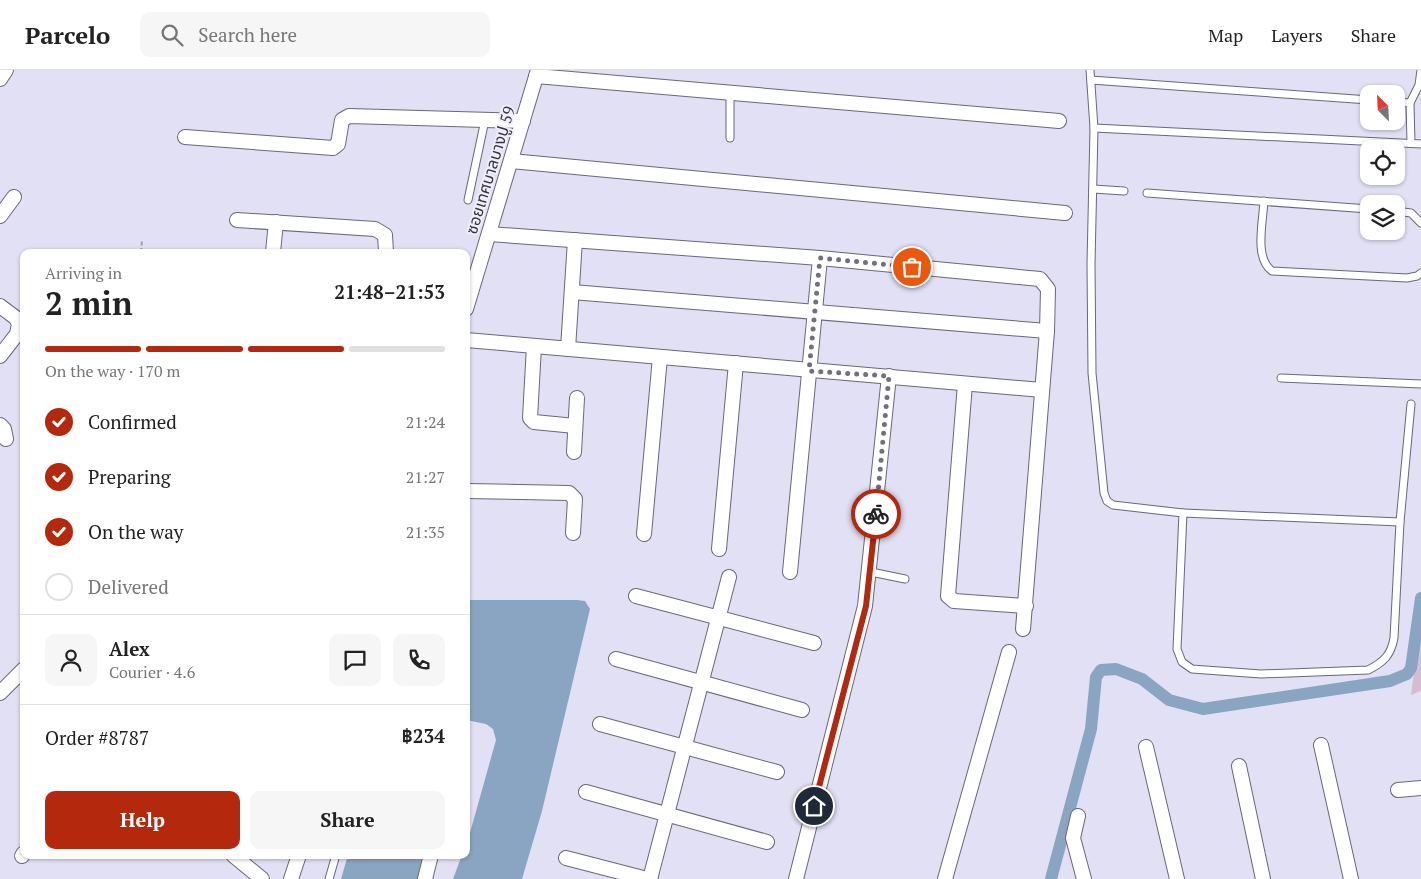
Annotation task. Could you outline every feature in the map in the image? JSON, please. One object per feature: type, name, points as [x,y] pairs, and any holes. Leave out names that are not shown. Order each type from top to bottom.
[{"type":"street","points":[[0,78],[6,70]]},
{"type":"street","points":[[537,73],[730,93],[1059,121]]},
{"type":"street","name":"ซอยเทศบาลบางปู 59","points":[[470,296],[537,73]]},
{"type":"street","points":[[185,137],[333,148],[338,144],[342,120],[349,116],[522,121]]},
{"type":"street","points":[[511,161],[1065,213]]},
{"type":"street","points":[[0,216],[14,197]]},
{"type":"street","points":[[237,220],[375,229],[385,234],[386,249]]},
{"type":"street","points":[[274,249],[276,222]]},
{"type":"street","points":[[489,234],[820,258],[1040,279],[1048,288],[1047,331],[1023,629]]},
{"type":"street","points":[[568,349],[575,240]]},
{"type":"street","points":[[790,572],[820,258]]},
{"type":"street","points":[[572,292],[1047,331]]},
{"type":"street","points":[[0,306],[16,318],[19,324],[17,334],[0,356]]},
{"type":"street","points":[[470,340],[1042,390]]},
{"type":"street","points":[[534,346],[530,418],[534,422],[575,426]]},
{"type":"street","points":[[644,534],[660,357]]},
{"type":"street","points":[[719,549],[736,363]]},
{"type":"street","points":[[796,879],[866,606],[889,376]]},
{"type":"street","points":[[965,384],[948,596],[954,601],[1026,606]]},
{"type":"street","points":[[574,452],[577,398]]},
{"type":"street","points":[[0,425],[4,429],[6,439]]},
{"type":"street","points":[[470,491],[569,494],[575,499],[573,534]]},
{"type":"street","points":[[566,858],[649,879],[668,814],[729,578]]},
{"type":"street","points":[[636,596],[719,616],[814,643]]},
{"type":"street","points":[[945,879],[1009,652]]},
{"type":"street","points":[[616,659],[802,710]]},
{"type":"street","points":[[0,693],[20,674]]},
{"type":"street","points":[[600,724],[777,772]]},
{"type":"street","points":[[1321,745],[1351,879]]},
{"type":"street","points":[[1146,747],[1177,879]]},
{"type":"street","points":[[1238,766],[1263,879]]},
{"type":"street","points":[[1398,790],[1421,788]]},
{"type":"street","points":[[586,792],[767,842]]},
{"type":"street","points":[[1078,816],[1073,838],[1084,879]]},
{"type":"street","points":[[238,859],[262,879]]},
{"type":"street","points":[[291,879],[298,859]]},
{"type":"street","points":[[425,879],[430,859]]},
{"type":"lane","points":[[1090,70],[1094,128],[1092,373],[1104,493],[1107,501],[1113,505],[1183,513],[1400,522]]},
{"type":"lane","points":[[1411,142],[1410,103],[1419,86],[1421,70]]},
{"type":"lane","points":[[1091,80],[1360,99]]},
{"type":"lane","points":[[730,93],[730,138]]},
{"type":"lane","points":[[1405,103],[1410,103]]},
{"type":"lane","points":[[468,200],[485,120]]},
{"type":"lane","points":[[1094,128],[1411,142],[1421,144]]},
{"type":"lane","points":[[1093,190],[1124,191]]},
{"type":"lane","points":[[1147,192],[1360,208]]},
{"type":"lane","points":[[1264,201],[1262,257],[1267,267],[1272,271],[1408,278],[1421,273]]},
{"type":"lane","points":[[1405,212],[1411,212],[1421,223]]},
{"type":"lane","points":[[1281,378],[1421,384]]},
{"type":"lane","points":[[1183,513],[1177,649],[1182,662],[1192,669],[1261,674],[1368,670],[1382,663],[1392,651],[1400,522],[1412,404]]},
{"type":"lane","points":[[870,572],[905,578]]},
{"type":"lane","points":[[329,879],[335,859]]},
{"type":"path","points":[[141,249],[142,240]]},
{"type":"shaded area","points":[[1421,619],[1421,691],[1411,695]]},
{"type":"water","points":[[470,600],[585,601],[590,609],[542,811],[522,879],[453,879],[460,859],[470,859],[470,833],[496,740],[493,729],[486,724],[470,721]]},
{"type":"water","points":[[347,859],[423,859],[418,879],[341,879]]},
{"type":"waterway","points":[[1051,879],[1091,729],[1096,677],[1101,670],[1116,669],[1142,679],[1169,700],[1203,709],[1390,681],[1407,674],[1411,668],[1421,598]]},
{"type":"way so far","points":[[876,514],[889,376],[809,371],[820,258],[912,267]]},
{"type":"route","points":[[814,806],[866,606],[876,514]]}]
